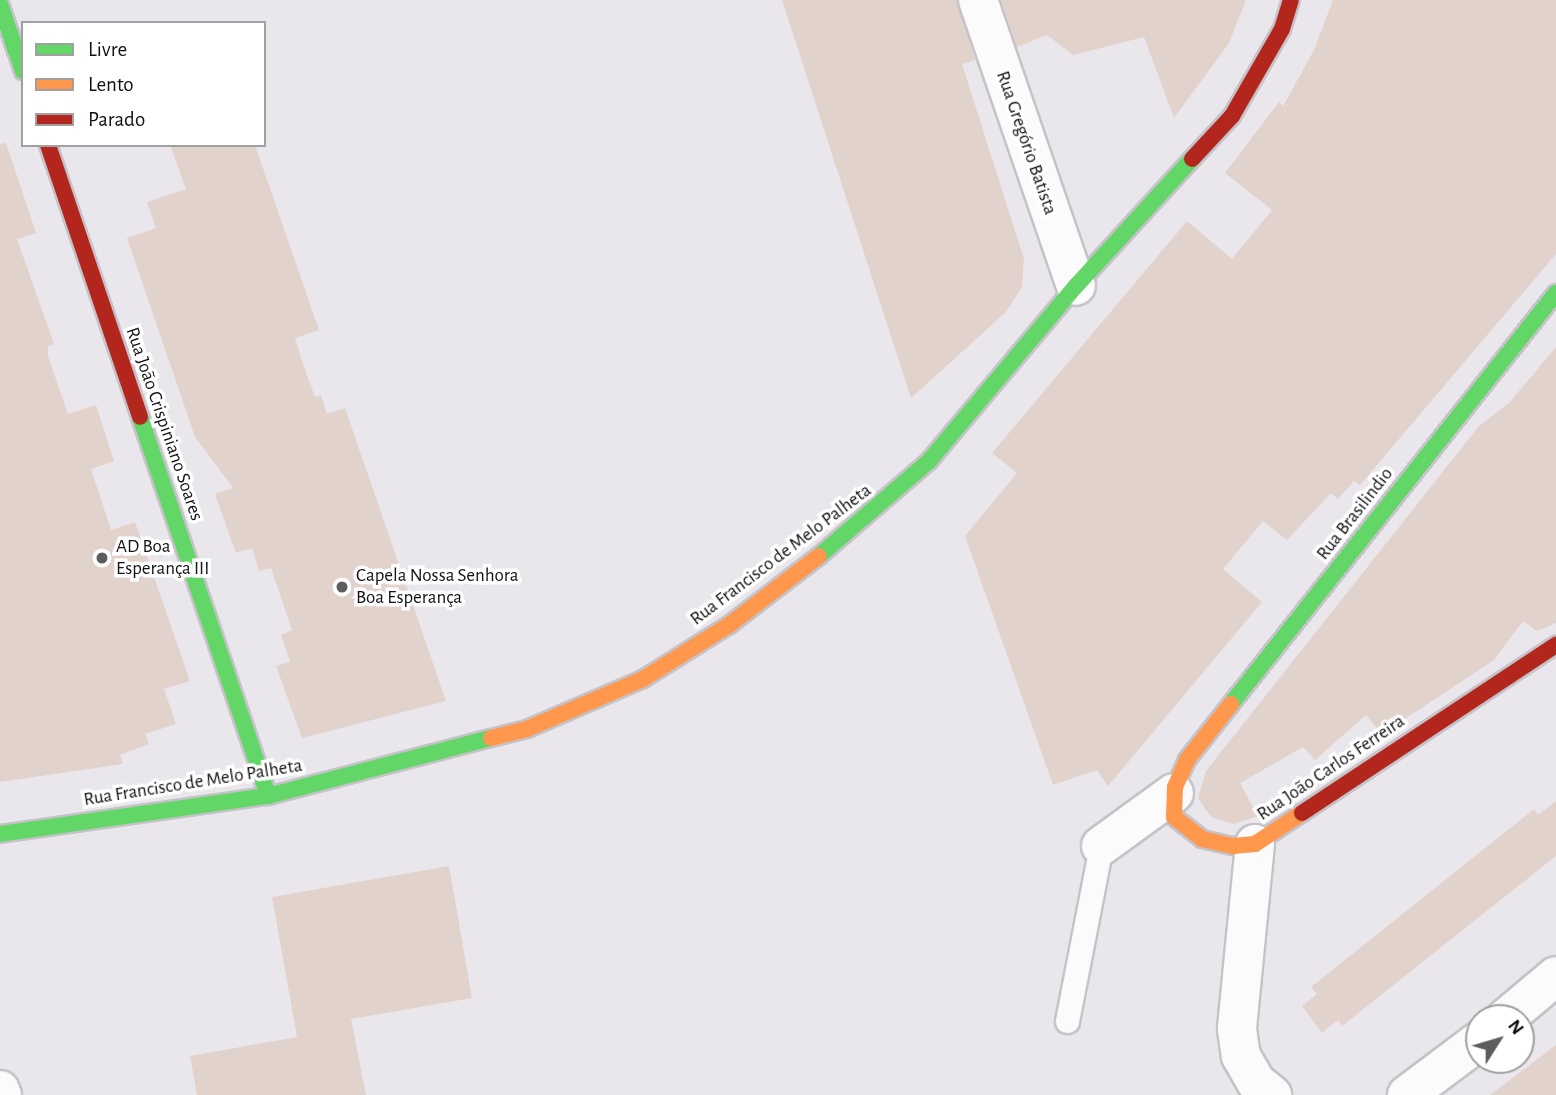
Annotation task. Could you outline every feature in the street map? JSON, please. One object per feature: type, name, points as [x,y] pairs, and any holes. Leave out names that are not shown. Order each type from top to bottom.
[{"type":"street","name":"Rua Gregório Batista","points":[[978,0],[1076,286]]},
{"type":"street","name":"Rua Francisco de Melo Palheta","points":[[0,834],[268,796],[527,729],[643,679],[729,625],[862,523],[929,461],[1076,286],[1232,116],[1282,29],[1291,0]]},
{"type":"street","points":[[0,4],[21,65]]},
{"type":"street","name":"Rua João Crispiniano Soares","points":[[49,147],[268,796]]},
{"type":"street","name":"Rua Brasilindio","points":[[1180,777],[1556,293]]},
{"type":"street","name":"Rua João Carlos Ferreira","points":[[1180,777],[1174,817],[1184,829],[1220,844],[1255,844],[1556,645]]},
{"type":"street","points":[[1101,846],[1180,777]]},
{"type":"street","points":[[1255,844],[1237,1029],[1241,1056],[1256,1082],[1272,1095]]},
{"type":"street","points":[[1523,1004],[1556,976]]},
{"type":"street","points":[[1407,1095],[1465,1052]]},
{"type":"lane","points":[[1067,1021],[1101,846]]},
{"type":"building","points":[[782,0],[957,0],[975,60],[962,64],[1024,259],[1022,287],[1006,312],[911,398]]},
{"type":"building","points":[[1001,0],[1246,0],[1229,43],[1174,118],[1144,37],[1073,55],[1047,35],[1017,47]]},
{"type":"building","points":[[1333,0],[1556,0],[1556,254],[1360,485],[1354,481],[1338,499],[1331,493],[1287,540],[1263,521],[1223,569],[1262,602],[1108,786],[1097,770],[1053,785],[965,536],[1017,473],[992,453],[1187,221],[1232,259],[1272,210],[1225,173],[1279,102],[1283,106],[1314,50]]},
{"type":"building","points":[[6,143],[36,233],[17,239],[54,344],[48,346],[48,356],[68,414],[96,405],[114,461],[91,469],[111,530],[135,522],[190,681],[164,689],[176,724],[145,734],[149,744],[120,755],[123,764],[0,782],[0,144]]},
{"type":"building","points":[[171,147],[256,147],[319,330],[295,338],[304,367],[315,397],[321,395],[327,414],[345,408],[446,701],[302,738],[276,666],[290,662],[281,635],[292,630],[271,568],[259,571],[252,548],[236,553],[215,494],[233,488],[195,437],[127,238],[156,228],[147,202],[186,189]]},
{"type":"building","points":[[1556,347],[1556,623],[1537,631],[1523,621],[1494,660],[1382,734],[1366,715],[1315,760],[1303,747],[1240,783],[1258,816],[1234,824],[1211,817],[1198,798],[1206,771],[1479,426],[1509,403]]},
{"type":"building","points":[[1556,801],[1556,856],[1342,1026],[1338,1020],[1322,1033],[1302,1006],[1317,994],[1311,987],[1534,809],[1538,815]]},
{"type":"building","points":[[449,866],[472,998],[351,1019],[366,1095],[197,1095],[190,1056],[297,1037],[272,897]]},
{"type":"building","points":[[1556,1045],[1556,1095],[1490,1095],[1518,1074],[1535,1074],[1535,1061]]},
{"type":"traffic: fast","points":[[0,4],[21,65]]},
{"type":"traffic: fast","points":[[819,556],[929,461],[1076,286],[1192,159]]},
{"type":"traffic: fast","points":[[1231,704],[1556,293]]},
{"type":"traffic: fast","points":[[140,417],[268,796]]},
{"type":"traffic: fast","points":[[0,834],[268,796],[491,738]]},
{"type":"traffic: slow","points":[[491,738],[527,729],[643,679],[729,625],[819,556]]},
{"type":"traffic: slow","points":[[1231,704],[1187,760],[1175,787],[1174,817],[1202,839],[1233,846],[1255,844],[1302,813]]},
{"type":"traffic: jam","points":[[1192,159],[1232,116],[1282,29],[1291,0]]},
{"type":"traffic: jam","points":[[49,147],[140,417]]},
{"type":"traffic: jam","points":[[1302,813],[1556,645]]},
{"type":"place","name":"AD Boa Esperança III","points":[[102,558]]},
{"type":"place","name":"Capela Nossa Senhora Boa Esperança","points":[[342,587]]}]
